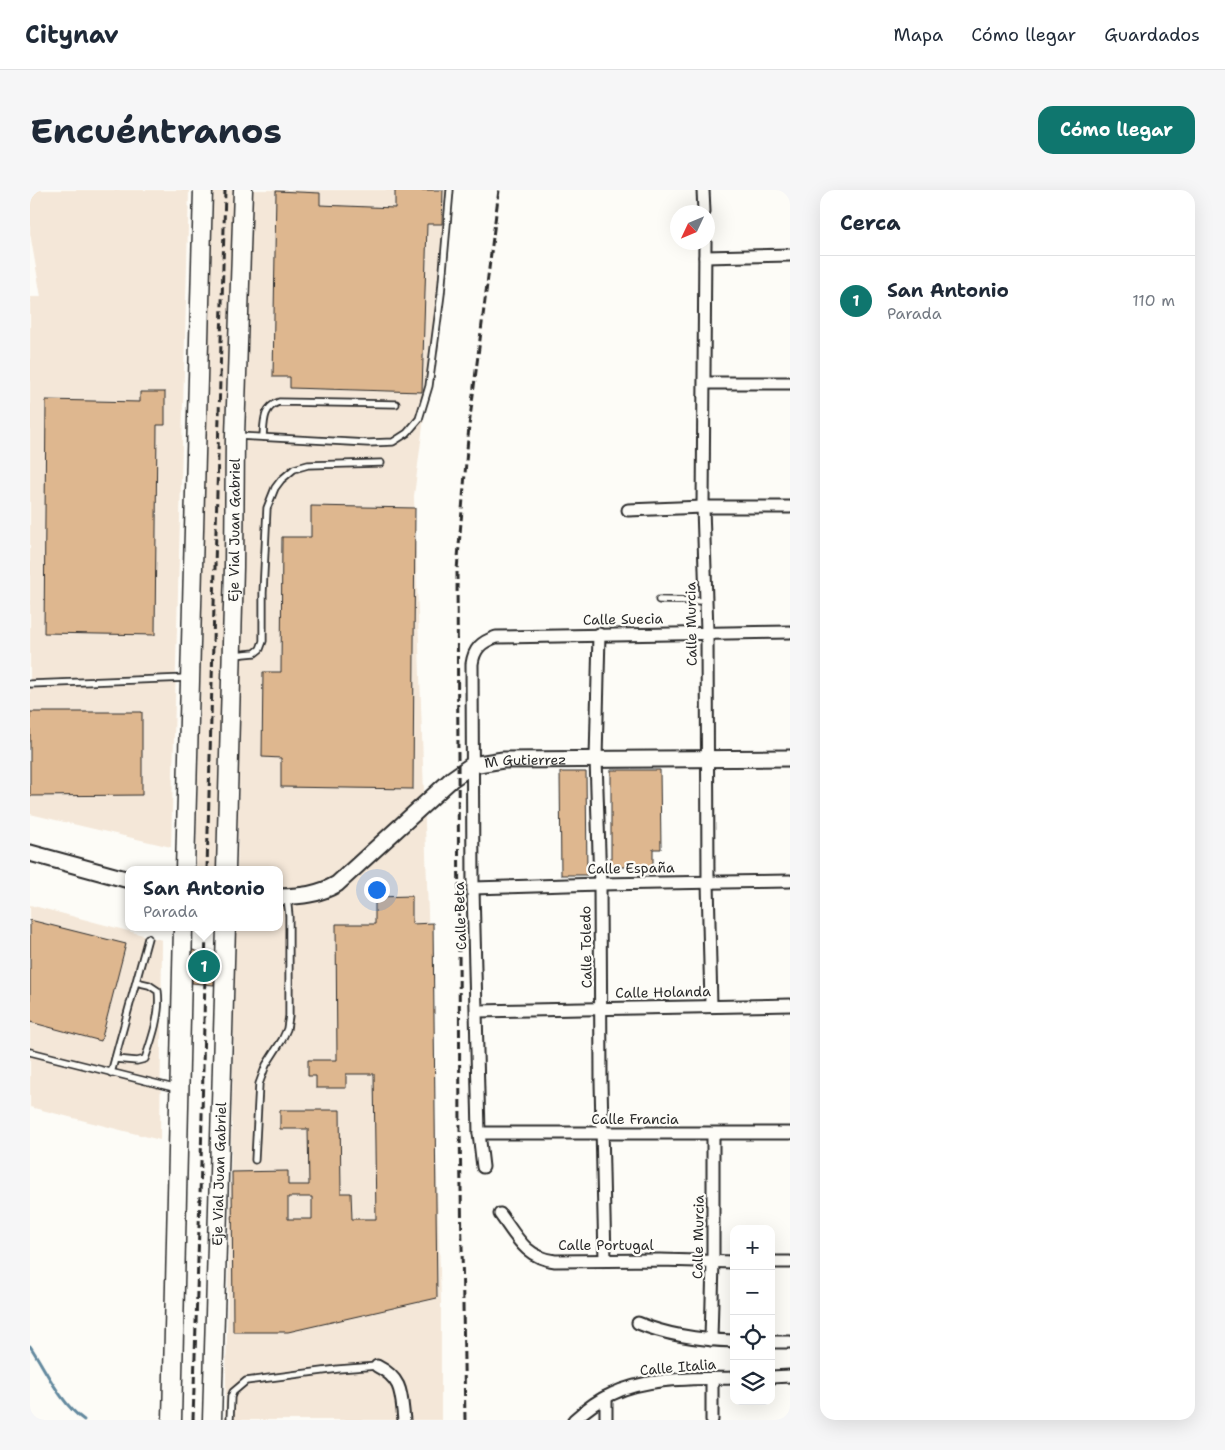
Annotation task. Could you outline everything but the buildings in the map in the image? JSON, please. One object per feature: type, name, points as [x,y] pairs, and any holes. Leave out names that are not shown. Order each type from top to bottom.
[{"type":"main road","points":[[185,866],[203,190]]},
{"type":"main road","name":"Eje Vial Juan Gabriel","points":[[226,866],[236,436],[245,193]]},
{"type":"main road","points":[[172,1420],[183,931]]},
{"type":"main road","name":"Eje Vial Juan Gabriel","points":[[212,1420],[226,931]]},
{"type":"street","points":[[703,190],[704,205]]},
{"type":"street","name":"Calle Murcia","points":[[705,250],[703,507],[707,632],[706,759],[711,1006]]},
{"type":"street","points":[[705,258],[790,255]]},
{"type":"street","points":[[705,383],[790,383]]},
{"type":"street","points":[[628,510],[703,507],[790,507]]},
{"type":"street","name":"Calle Suecia","points":[[472,664],[478,647],[496,637],[790,632]]},
{"type":"street","name":"Calle Toledo","points":[[599,634],[596,759],[600,884],[605,1260]]},
{"type":"street","name":"Calle Beta","points":[[472,664],[473,888],[479,1133],[483,1167]]},
{"type":"street","name":"M Gutierrez","points":[[283,897],[315,894],[337,884],[452,779],[472,765],[503,760],[790,758]]},
{"type":"street","points":[[30,853],[125,879]]},
{"type":"street","name":"Calle España","points":[[473,888],[790,881]]},
{"type":"street","name":"Calle Holanda","points":[[477,1011],[790,1005]]},
{"type":"street","name":"Calle Francia","points":[[479,1133],[790,1133]]},
{"type":"street","name":"Calle Murcia","points":[[710,1340],[713,1262],[713,1134]]},
{"type":"street","name":"Calle Portugal","points":[[500,1214],[522,1245],[536,1256],[555,1261],[730,1262]]},
{"type":"street","points":[[775,1262],[790,1262]]},
{"type":"street","name":"Calle Italia","points":[[638,1323],[672,1334],[710,1340],[730,1341]]},
{"type":"street","points":[[775,1342],[790,1342]]},
{"type":"street","points":[[377,1366],[395,1378],[404,1420]]},
{"type":"street","points":[[775,1377],[790,1376]]},
{"type":"street","name":"Calle Italia","points":[[574,1420],[606,1396],[638,1385],[730,1378]]},
{"type":"street","points":[[712,1379],[712,1420]]},
{"type":"street","points":[[606,1396],[606,1420]]},
{"type":"lane","points":[[236,436],[393,442],[414,426],[419,419],[429,386],[441,294],[450,190]]},
{"type":"lane","points":[[263,437],[267,410],[273,404],[280,402],[396,404]]},
{"type":"lane","points":[[232,656],[255,653],[260,649],[263,641],[267,508],[275,488],[281,480],[294,469],[308,465],[381,463]]},
{"type":"lane","points":[[659,600],[706,601]]},
{"type":"lane","points":[[30,684],[190,678]]},
{"type":"lane","points":[[255,1160],[259,1084],[266,1065],[287,1029],[289,1016],[289,916],[283,897]]},
{"type":"lane","points":[[111,1072],[148,938]]},
{"type":"lane","points":[[115,1059],[137,1061],[145,1059],[152,1038],[159,999],[158,991],[149,985],[136,982]]},
{"type":"lane","points":[[30,1052],[180,1090]]},
{"type":"lane","points":[[230,1420],[233,1392],[246,1382],[338,1369],[377,1366]]},
{"type":"shaded area","points":[[30,190],[189,190],[171,847],[30,814],[30,297],[41,297],[30,233]]},
{"type":"shaded area","points":[[212,190],[233,190],[217,866],[196,866]]},
{"type":"shaded area","points":[[251,190],[453,190],[414,496],[441,1301],[441,1420],[225,1420],[236,931],[283,931],[283,866],[237,866]]},
{"type":"shaded area","points":[[30,905],[162,940],[160,1140],[30,1107]]},
{"type":"waterway","points":[[30,1346],[54,1386],[75,1413],[84,1420]]},
{"type":"railway","points":[[207,866],[225,190]]},
{"type":"railway","points":[[465,1420],[460,1131],[457,570],[469,426],[499,190]]},
{"type":"railway","points":[[193,1420],[206,931]]},
{"type":"place","name":"San Antonio","points":[[204,966]]}]
